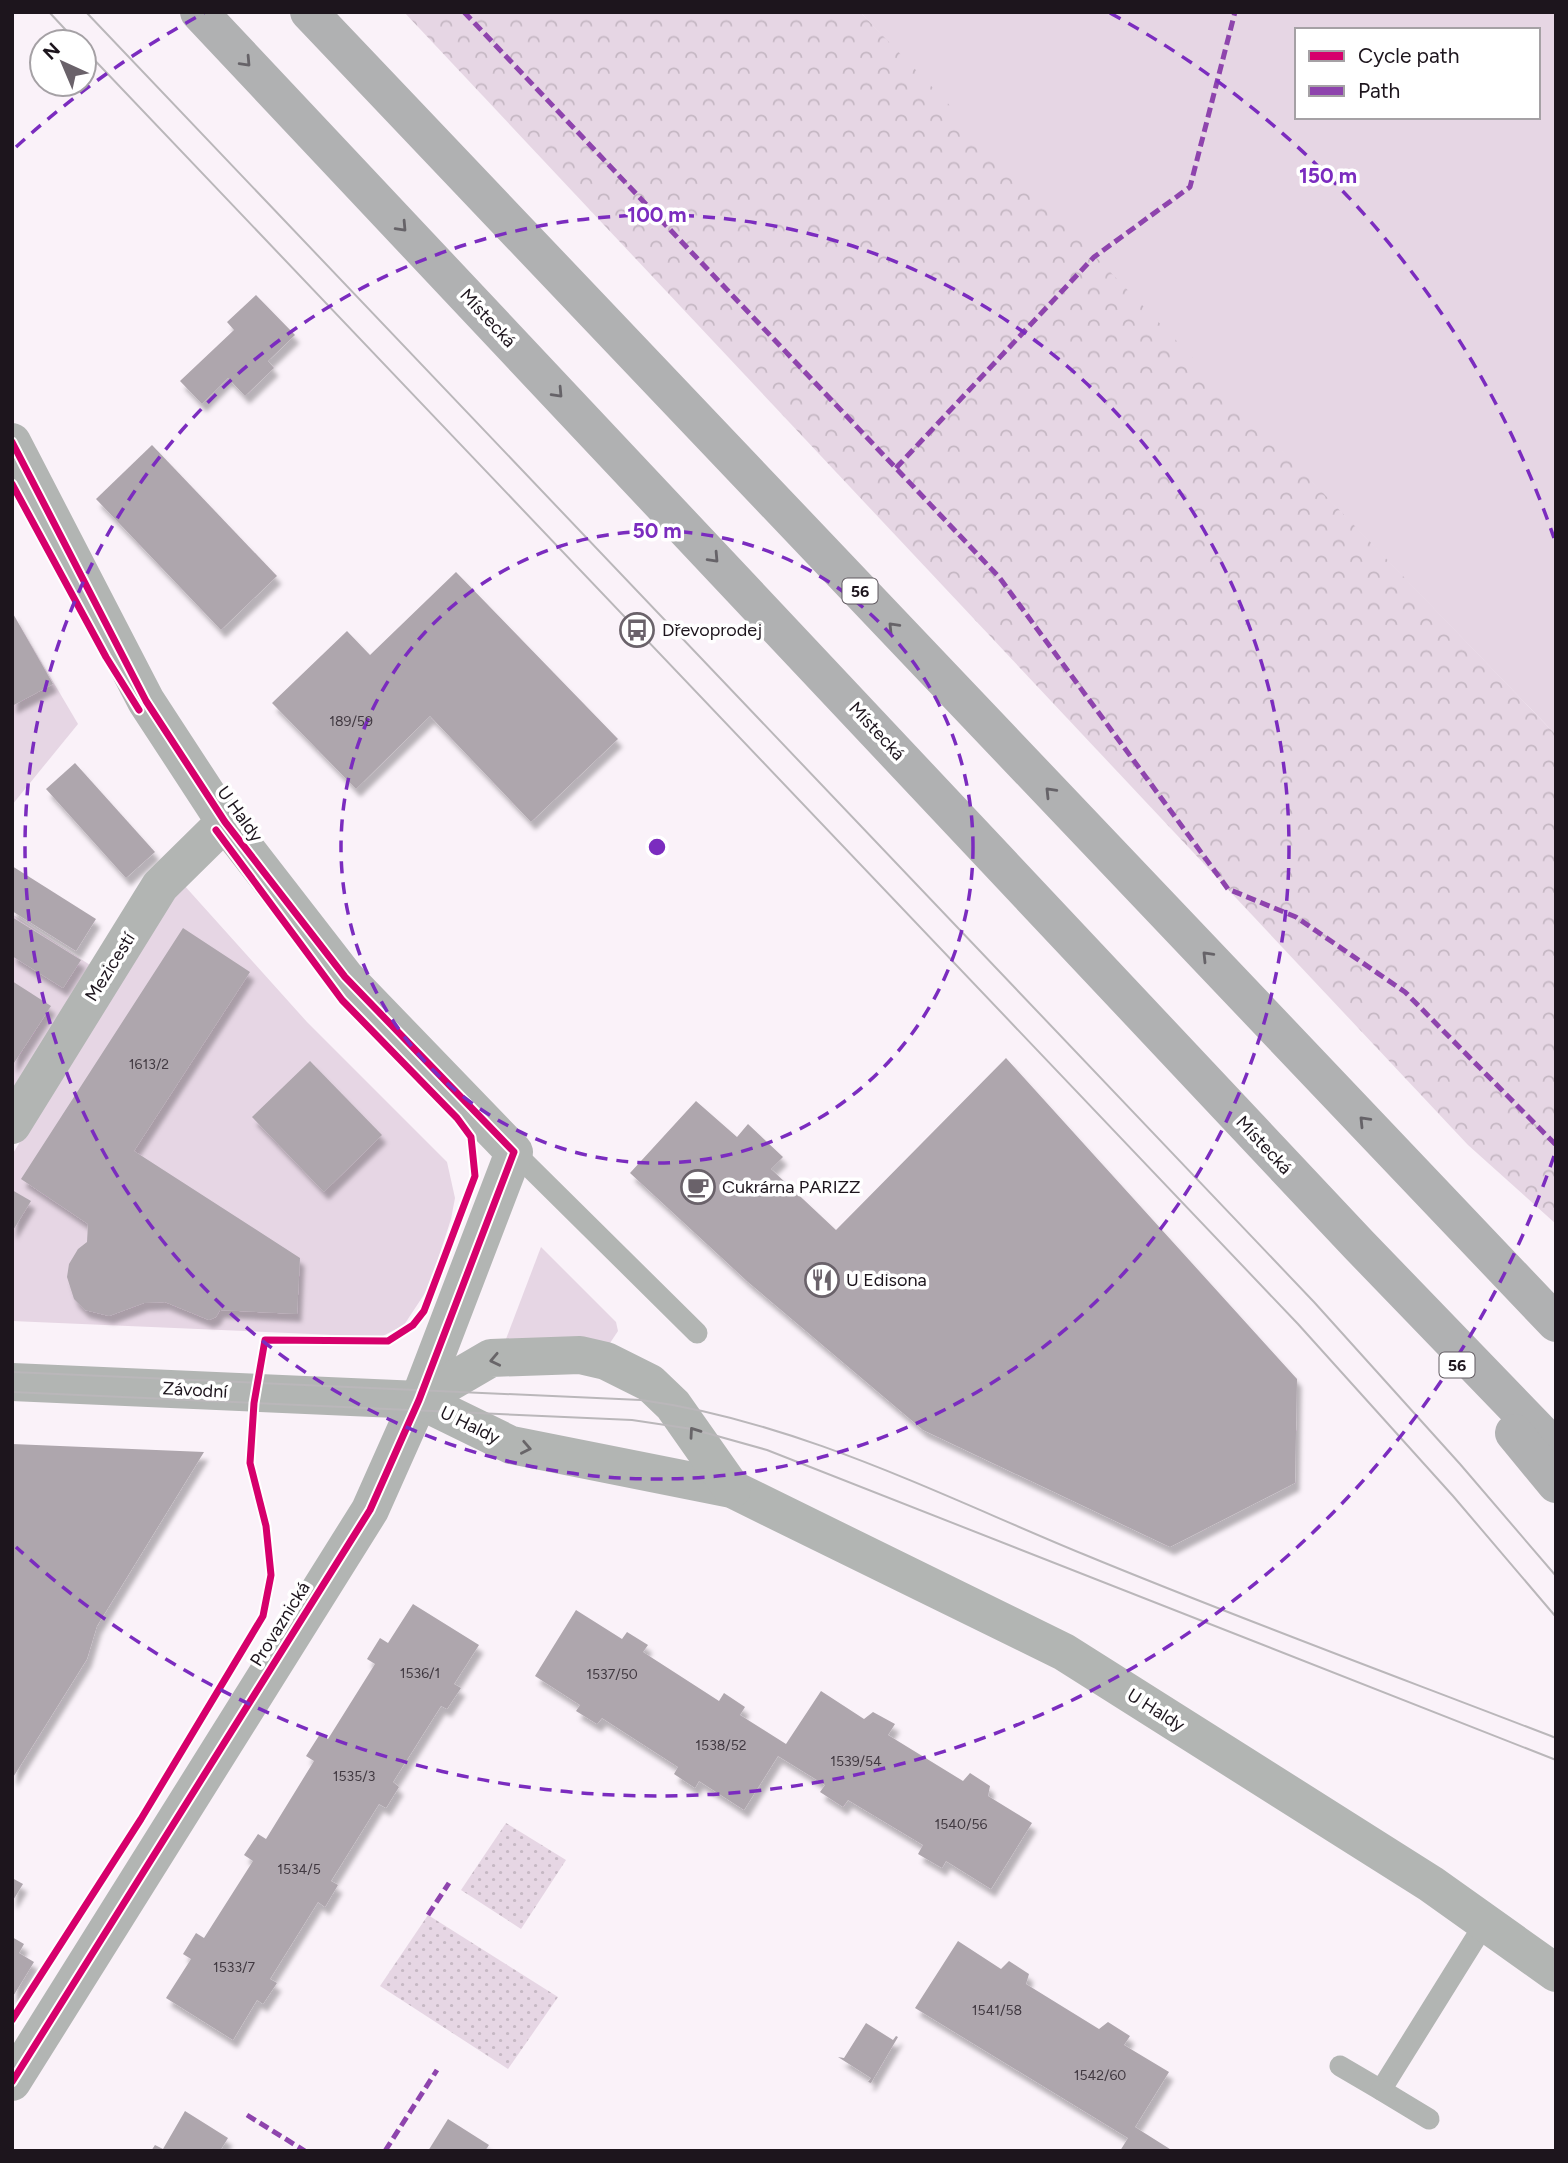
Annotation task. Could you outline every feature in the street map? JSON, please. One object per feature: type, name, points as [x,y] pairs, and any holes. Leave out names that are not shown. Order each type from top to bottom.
[{"type":"highway","name":"Místecká","points":[[199,12],[1359,1245],[1556,1449]]},
{"type":"highway","name":"56","points":[[309,12],[1556,1323]]},
{"type":"highway","name":"56","points":[[1411,1171],[1556,1284]]},
{"type":"highway","name":"56","points":[[1359,1245],[1556,1484]]},
{"type":"street","name":"U Haldy","points":[[12,442],[146,701],[225,822],[345,977],[514,1153]]},
{"type":"street","name":"Mezicestí","points":[[12,1125],[160,886],[225,822]]},
{"type":"street","name":"Provaznická","points":[[12,2082],[370,1510],[419,1401],[514,1153]]},
{"type":"street","name":"U Haldy","points":[[419,1401],[491,1358],[580,1355],[606,1361],[650,1383],[673,1405],[732,1489]]},
{"type":"street","name":"Závodní","points":[[12,1382],[419,1401]]},
{"type":"street","name":"U Haldy","points":[[419,1401],[511,1445],[732,1489],[1064,1652],[1420,1877],[1556,1972]]},
{"type":"lane","points":[[514,1153],[697,1333]]},
{"type":"lane","points":[[1381,2091],[1485,1923]]},
{"type":"lane","points":[[1340,2066],[1429,2119]]},
{"type":"green space","points":[[404,12],[860,12],[1556,735],[1556,1224],[1468,1145]]},
{"type":"green space","points":[[860,12],[1556,12],[1556,735],[931,88]]},
{"type":"green space","points":[[12,612],[78,724],[12,805]]},
{"type":"green space","points":[[183,884],[307,1022],[447,1162],[455,1198],[429,1287],[404,1325],[381,1337],[12,1321],[12,1155],[153,923]]},
{"type":"green space","points":[[12,914],[90,965],[12,1090]]},
{"type":"green space","points":[[541,1247],[616,1322],[618,1331],[610,1343],[506,1339]]},
{"type":"green space","points":[[506,1823],[566,1860],[521,1929],[461,1890]]},
{"type":"green space","points":[[428,1915],[558,1997],[508,2069],[380,1986]]},
{"type":"building","points":[[256,295],[295,335],[268,361],[274,368],[245,396],[228,378],[202,404],[180,381],[234,330],[227,322]]},
{"type":"building","points":[[152,445],[277,576],[221,630],[96,499]]},
{"type":"building","points":[[456,572],[618,739],[531,822],[430,716],[356,789],[272,703],[347,631],[370,655]]},
{"type":"building","points":[[12,612],[53,684],[12,706]]},
{"type":"building","points":[[75,763],[155,852],[126,878],[46,789]]},
{"type":"building","points":[[12,866],[96,919],[76,951],[12,911]]},
{"type":"building","points":[[12,917],[81,960],[63,988],[12,956]]},
{"type":"building","points":[[183,928],[250,972],[134,1151],[300,1258],[297,1314],[220,1310],[216,1317],[209,1320],[165,1302],[144,1303],[109,1316],[85,1310],[74,1299],[67,1277],[69,1264],[78,1249],[87,1242],[88,1224],[21,1179]]},
{"type":"building","points":[[12,981],[51,1006],[12,1066]]},
{"type":"building","points":[[1006,1058],[1297,1379],[1295,1483],[1170,1547],[923,1430],[748,1282],[630,1173],[696,1101],[737,1137],[748,1124],[783,1157],[771,1169],[836,1230]]},
{"type":"building","points":[[310,1061],[382,1135],[324,1192],[252,1117]]},
{"type":"building","points":[[12,1190],[31,1201],[12,1232]]},
{"type":"building","points":[[12,1444],[204,1452],[97,1626],[87,1659],[12,1779]]},
{"type":"building","points":[[413,1604],[479,1645],[454,1684],[461,1688],[447,1709],[441,1706],[393,1782],[399,1787],[386,1808],[379,1804],[331,1881],[338,1885],[325,1907],[318,1902],[270,1979],[277,1983],[263,2004],[257,2000],[233,2040],[166,1998],[191,1959],[183,1954],[196,1933],[204,1938],[253,1861],[244,1855],[258,1834],[266,1839],[314,1761],[306,1756],[320,1734],[328,1739],[375,1664],[367,1659],[380,1638],[388,1643]]},
{"type":"building","points":[[576,1610],[622,1639],[627,1632],[648,1645],[643,1652],[719,1701],[724,1693],[745,1707],[740,1715],[786,1744],[821,1691],[864,1719],[873,1712],[895,1724],[888,1735],[963,1781],[970,1773],[990,1786],[988,1796],[1032,1823],[991,1889],[946,1861],[942,1868],[918,1854],[923,1845],[848,1800],[843,1807],[820,1792],[825,1785],[778,1756],[744,1810],[699,1781],[695,1788],[674,1774],[678,1767],[602,1718],[597,1724],[576,1711],[580,1705],[535,1676]]},
{"type":"building","points":[[12,1878],[23,1884],[12,1902]]},
{"type":"building","points":[[12,1937],[24,1944],[19,1953],[34,1962],[12,1998]]},
{"type":"building","points":[[958,1941],[1001,1969],[1009,1961],[1029,1974],[1026,1984],[1099,2029],[1108,2022],[1130,2036],[1124,2045],[1169,2072],[1135,2127],[1173,2151],[1120,2151],[1128,2138],[915,2008]]},
{"type":"building","points":[[866,2023],[893,2040],[898,2037],[871,2083],[868,2082],[871,2078],[838,2057],[844,2058]]},
{"type":"building","points":[[185,2111],[228,2138],[220,2151],[151,2151],[155,2145],[163,2149]]},
{"type":"building","points":[[448,2119],[489,2145],[485,2151],[428,2151]]},
{"type":"tram line","points":[[49,12],[64,28]]},
{"type":"tram line","points":[[86,12],[1314,1302],[1460,1464],[1556,1576]]},
{"type":"tram line","points":[[98,64],[1298,1324],[1453,1496],[1556,1617]]},
{"type":"tram line","points":[[12,1372],[641,1400],[699,1410],[811,1442],[866,1463],[1142,1578],[1556,1738]]},
{"type":"tram line","points":[[12,1392],[632,1420],[692,1429],[767,1450],[1556,1760]]},
{"type":"marked path","points":[[464,12],[999,577],[1228,889],[1296,917],[1405,992],[1556,1145]]},
{"type":"marked path","points":[[896,468],[1094,257],[1190,187],[1235,12]]},
{"type":"marked path","points":[[428,1915],[449,1883]]},
{"type":"marked path","points":[[385,2151],[437,2070]]},
{"type":"marked path","points":[[247,2115],[305,2151]]},
{"type":"cycle path","points":[[12,442],[146,701],[225,822],[345,977],[514,1152],[419,1400],[370,1510],[12,2082]]},
{"type":"cycle path","points":[[12,484],[106,657],[139,710]]},
{"type":"cycle path","points":[[12,2020],[141,1819],[263,1616],[271,1575],[266,1526],[250,1463],[254,1403],[265,1340],[388,1341],[413,1325],[424,1311],[475,1176],[471,1137],[457,1118],[342,1000],[216,830]]},
{"type":"place","name":"Dřevoprodej","points":[[637,630]]},
{"type":"place","name":"Cukrárna PARIZZ","points":[[698,1187]]},
{"type":"place","name":"U Edisona","points":[[822,1280]]}]
